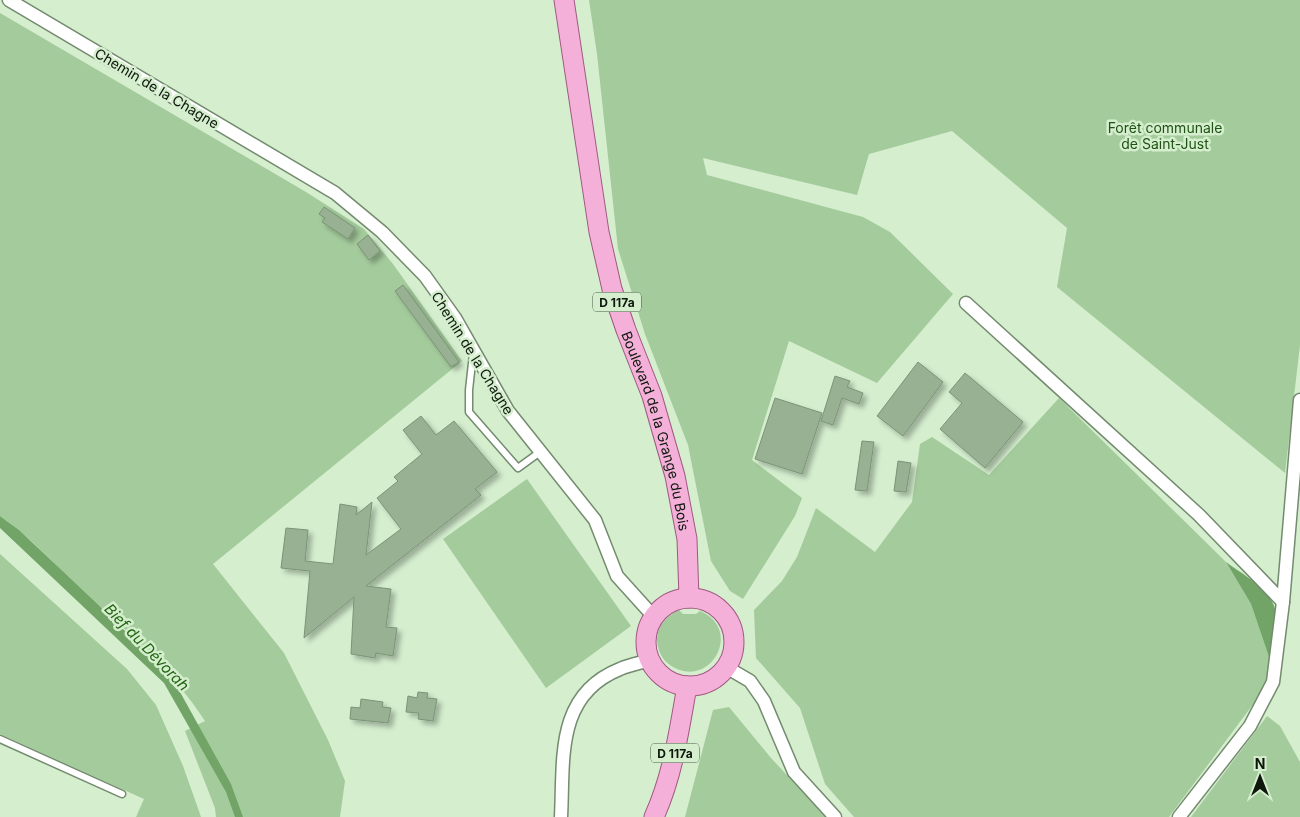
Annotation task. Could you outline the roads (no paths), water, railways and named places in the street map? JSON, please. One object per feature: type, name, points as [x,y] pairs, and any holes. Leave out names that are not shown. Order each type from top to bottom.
[{"type":"main road","name":"Boulevard de la Grange du Bois","points":[[564,0],[599,232],[612,289],[652,396],[673,467],[687,539],[690,598]]},
{"type":"main road","points":[[690,598],[700,599],[714,606],[726,617],[731,626],[733,647],[726,667],[709,681],[687,686],[666,679],[650,660],[646,646],[647,630],[654,617],[669,603],[690,598]]},
{"type":"main road","name":"D 117a","points":[[654,817],[666,791],[687,686]]},
{"type":"street","name":"Chemin de la Chagne","points":[[9,0],[335,193],[382,232],[425,276],[455,318],[508,410],[595,520],[617,576],[654,617]]},
{"type":"street","points":[[966,303],[1200,515],[1283,602]]},
{"type":"street","points":[[1179,817],[1250,726],[1272,682],[1283,602],[1300,400]]},
{"type":"street","points":[[562,817],[565,743],[571,714],[586,690],[619,669],[650,660]]},
{"type":"street","points":[[726,667],[750,681],[764,702],[794,772],[834,817]]},
{"type":"lane","points":[[473,350],[469,412],[518,468],[540,452]]},
{"type":"lane","points":[[0,739],[122,794]]},
{"type":"park label","name":"Forêt communale de Saint-Just","points":[[1165,136]]},
{"type":"water label","name":"Bief du Dévorah","points":[[147,647]]}]
